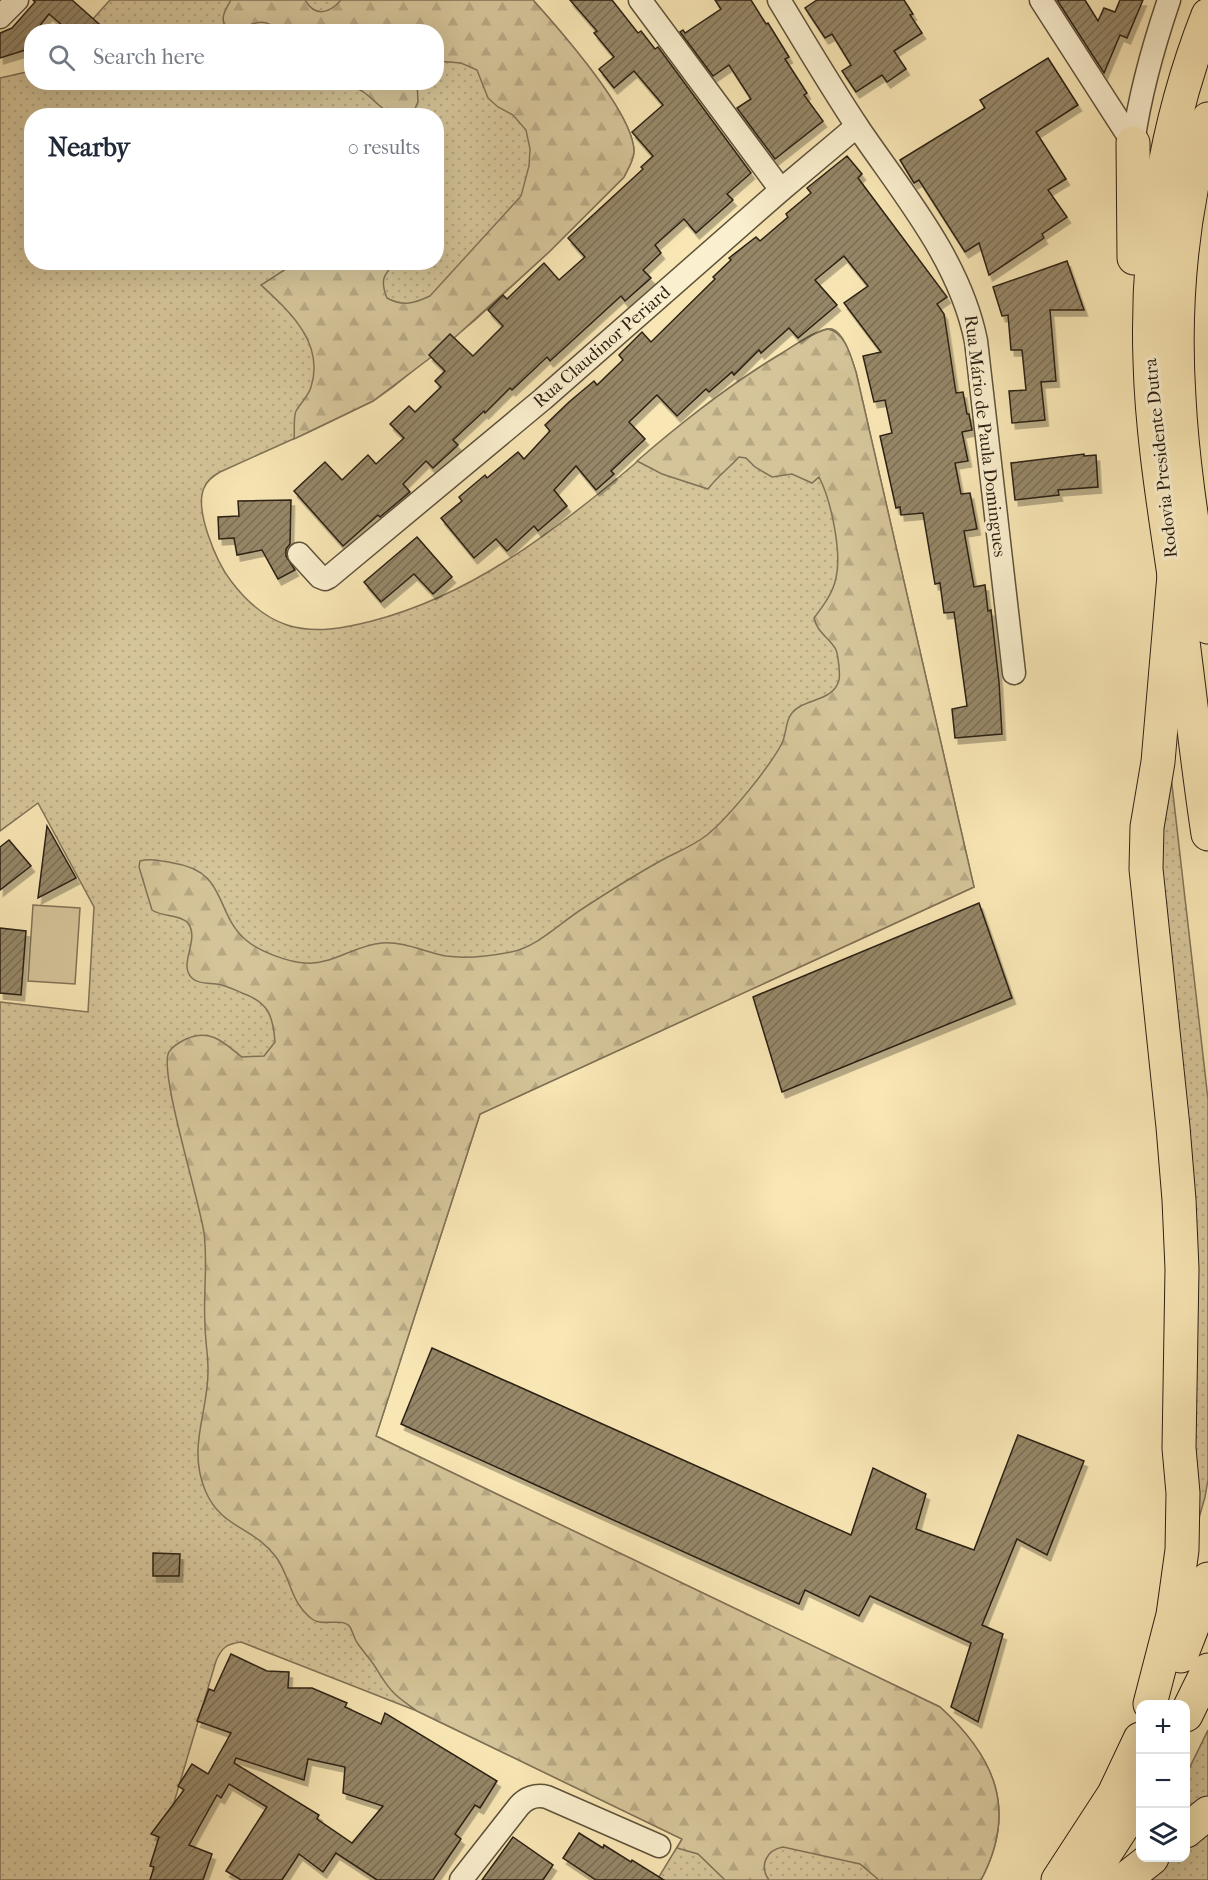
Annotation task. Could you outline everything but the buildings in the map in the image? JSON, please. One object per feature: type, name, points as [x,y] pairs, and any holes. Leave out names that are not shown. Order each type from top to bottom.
[{"type":"highway","name":"Rodovia Presidente Dutra","points":[[1208,15],[1197,42],[1165,166],[1156,219],[1151,273],[1150,363],[1164,509],[1208,834]]},
{"type":"highway","name":"Rodovia Presidente Dutra","points":[[1208,119],[1198,158],[1181,262],[1177,334],[1179,398],[1185,460],[1208,627]]},
{"type":"highway","points":[[1133,143],[1134,302],[1139,369],[1164,509]]},
{"type":"highway","points":[[1151,1700],[1173,1615],[1182,1550],[1179,1448],[1182,1328],[1179,1200],[1146,869],[1147,827],[1158,762],[1174,575]]},
{"type":"highway","points":[[1160,1700],[1177,1666],[1203,1599],[1208,1579]]},
{"type":"highway","points":[[1190,1705],[1208,1670]]},
{"type":"highway","points":[[1058,1880],[1114,1794],[1136,1747]]},
{"type":"highway","points":[[1088,1880],[1136,1806]]},
{"type":"highway","points":[[1190,1827],[1208,1813]]},
{"type":"highway","points":[[1124,1880],[1146,1862]]},
{"type":"street","points":[[0,16],[17,0]]},
{"type":"street","name":"Rua Mário de Paula Domingues","points":[[779,0],[857,126],[931,234],[959,285],[972,320],[978,352],[1014,673]]},
{"type":"street","points":[[1041,0],[1133,143]]},
{"type":"street","points":[[1133,143],[1138,106],[1156,38],[1170,0]]},
{"type":"street","points":[[650,4],[780,190]]},
{"type":"street","name":"Rua Claudinor Periard","points":[[299,554],[320,577],[325,579],[344,566],[543,399],[780,190],[857,126]]},
{"type":"street","points":[[461,1880],[524,1800],[536,1796],[547,1797],[659,1846]]},
{"type":"green space","points":[[110,0],[533,0],[593,72],[621,115],[634,151],[624,177],[549,252],[474,321],[373,401],[220,472],[207,483],[202,498],[204,522],[225,573],[249,602],[263,613],[287,625],[319,630],[372,621],[408,610],[475,579],[506,561],[567,518],[713,399],[755,370],[821,330],[832,329],[841,336],[856,372],[974,887],[480,1114],[376,1436],[940,1707],[975,1745],[987,1765],[995,1786],[999,1808],[998,1830],[992,1855],[981,1880],[657,1880],[682,1839],[417,1711],[241,1642],[225,1647],[216,1661],[151,1880],[0,1880],[0,1002],[88,1012],[94,907],[38,803],[0,831],[0,78],[24,73],[24,90],[444,90],[444,24],[88,24]]},
{"type":"green space","points":[[231,0],[305,0],[313,9],[322,12],[332,8],[341,0],[533,0],[593,72],[608,94],[621,115],[634,151],[624,177],[549,252],[442,349],[373,401],[294,439],[296,411],[311,387],[314,371],[313,356],[302,329],[261,285],[284,270],[389,270],[383,282],[387,298],[409,303],[430,296],[521,196],[529,166],[530,149],[526,130],[513,115],[498,107],[488,98],[477,70],[461,63],[444,62],[444,24],[268,24],[259,22],[224,24],[226,8]]},
{"type":"green space","points":[[360,90],[417,90],[418,102],[415,108],[383,108]]},
{"type":"green space","points":[[828,329],[834,331],[843,340],[856,372],[974,887],[480,1114],[376,1436],[940,1707],[975,1745],[987,1765],[995,1786],[999,1808],[998,1830],[992,1855],[981,1880],[879,1880],[860,1864],[783,1847],[772,1851],[766,1859],[765,1869],[769,1880],[725,1880],[698,1854],[677,1848],[682,1839],[417,1711],[404,1702],[387,1685],[357,1642],[350,1627],[343,1623],[316,1621],[304,1612],[294,1597],[276,1557],[257,1539],[220,1513],[205,1490],[198,1458],[208,1369],[205,1335],[204,1233],[174,1109],[167,1064],[169,1052],[174,1046],[186,1039],[203,1035],[217,1039],[242,1057],[264,1056],[275,1042],[273,1024],[268,1011],[251,997],[226,986],[201,983],[193,979],[187,967],[191,929],[183,919],[152,910],[139,867],[140,861],[156,860],[191,867],[212,884],[229,918],[246,940],[283,959],[316,963],[362,947],[382,943],[406,945],[446,956],[470,957],[511,952],[530,945],[622,884],[707,835],[736,805],[767,767],[783,742],[793,711],[830,693],[839,680],[836,650],[820,631],[814,618],[835,584],[838,554],[834,526],[828,499],[819,477],[812,483],[792,474],[772,477],[755,467],[746,458],[739,457],[708,489],[662,474],[637,461],[688,418],[742,379],[803,340]]},
{"type":"green space","points":[[1168,750],[1208,1099],[1208,1480],[1191,1546],[1161,845]]},
{"type":"green space","points":[[33,905],[80,908],[75,984],[28,981]]},
{"type":"green space","points":[[1208,1730],[1208,1802],[1190,1817],[1190,1808],[1190,1767]]},
{"type":"green space","points":[[1208,1826],[1208,1880],[1137,1880],[1160,1862],[1190,1862],[1190,1839]]}]
